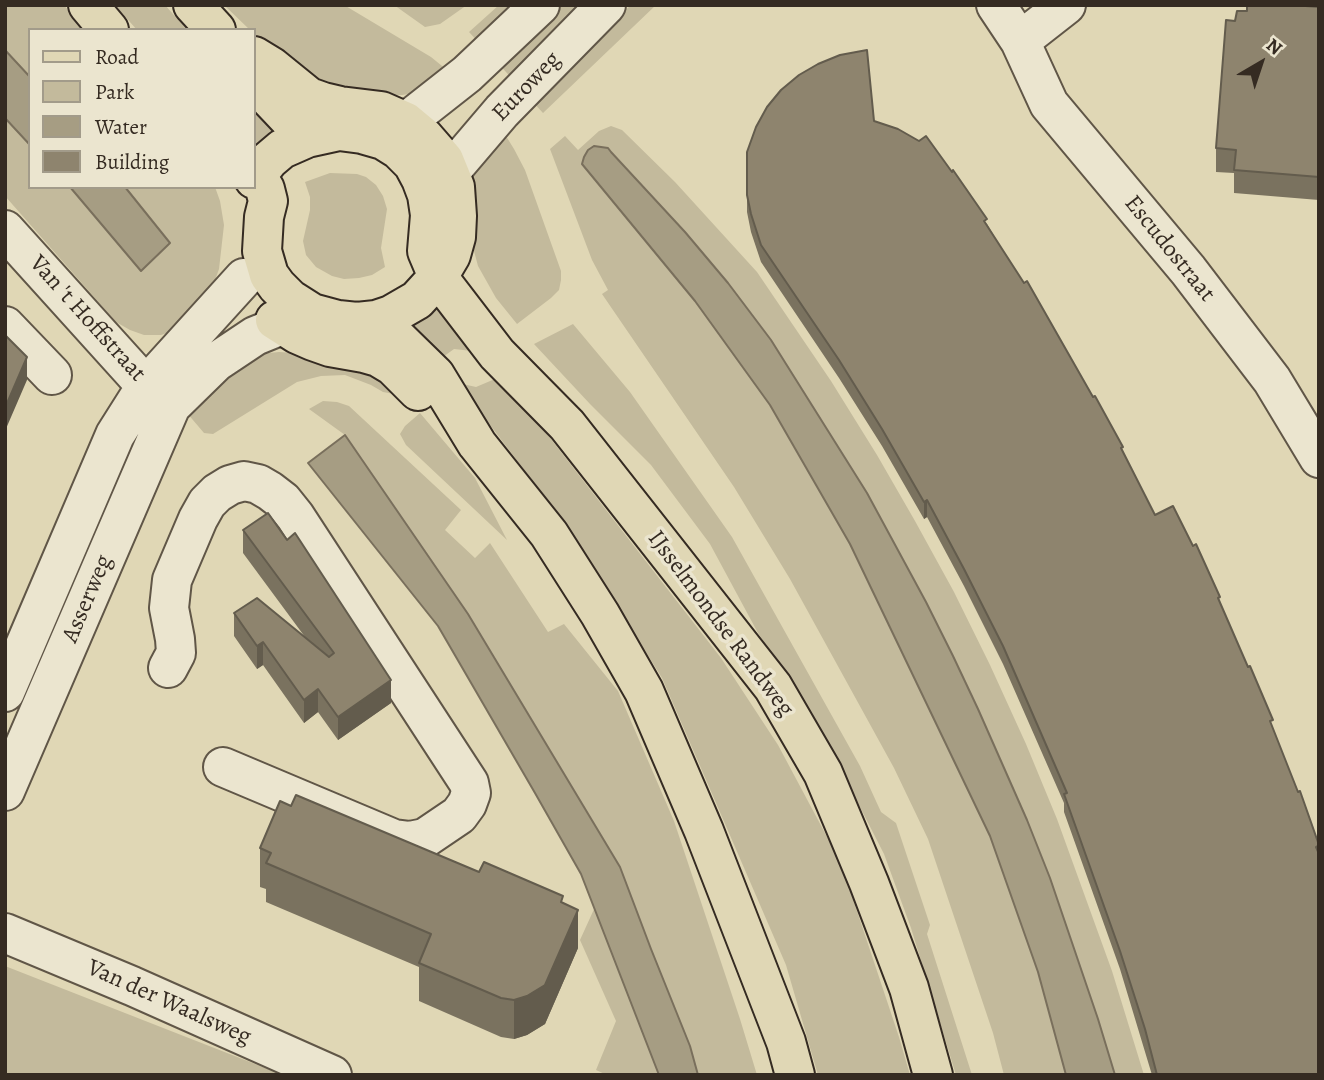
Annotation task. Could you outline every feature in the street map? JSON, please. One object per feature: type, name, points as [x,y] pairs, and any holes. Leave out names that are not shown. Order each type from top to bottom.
[{"type":"main road","points":[[88,5],[107,28]]},
{"type":"main road","points":[[193,5],[214,28]]},
{"type":"main road","points":[[256,57],[272,66],[309,97],[323,102],[381,111],[394,131]]},
{"type":"main road","points":[[256,84],[307,138]]},
{"type":"main road","points":[[256,175],[282,149],[307,138],[339,131],[362,134],[417,131],[436,150],[450,172],[455,187],[456,237],[445,266],[417,300],[391,315],[370,336],[330,347],[297,334],[297,319],[290,299],[269,275],[262,251],[268,201],[265,189],[256,186]]},
{"type":"main road","name":"IJsselmondse Randweg","points":[[394,131],[399,150],[413,164],[427,195],[430,215],[427,251],[445,266],[497,354],[567,425],[773,687],[823,773],[909,988],[933,1075]]},
{"type":"main road","points":[[247,189],[237,230],[239,263],[244,278],[253,297],[266,313],[297,319]]},
{"type":"main road","points":[[370,336],[378,358],[394,366],[416,390],[477,444],[549,534],[645,691],[704,831],[772,1005],[786,1042],[794,1075]]},
{"type":"street","name":"Euroweg","points":[[394,131],[467,74],[540,5]]},
{"type":"street","name":"Euroweg","points":[[450,172],[502,111],[606,5]]},
{"type":"street","name":"Escudostraat","points":[[996,5],[1015,23],[1049,104],[1188,270],[1272,380],[1319,458]]},
{"type":"street","points":[[1015,23],[1066,5]]},
{"type":"street","name":"Van 't Hoffstraat","points":[[5,230],[159,396]]},
{"type":"street","points":[[159,396],[244,278]]},
{"type":"street","points":[[159,396],[255,336],[297,319]]},
{"type":"street","points":[[5,326],[52,375]]},
{"type":"street","name":"Asserweg","points":[[5,692],[115,436],[159,396]]},
{"type":"street","name":"Asserweg","points":[[5,791],[159,396]]},
{"type":"street","points":[[169,668],[176,653],[169,608],[172,580],[198,519],[207,503],[230,485],[244,481],[258,484],[283,501],[295,516],[469,783],[471,793],[459,815],[425,838],[410,841],[394,839],[223,766]]},
{"type":"street","name":"Van der Waalsweg","points":[[5,933],[332,1075]]},
{"type":"green space","points":[[5,5],[64,5],[82,28],[28,28],[28,75],[5,50]]},
{"type":"green space","points":[[115,5],[165,5],[185,28],[135,28]]},
{"type":"green space","points":[[224,5],[344,5],[431,57],[447,70],[415,93],[385,95],[336,90],[295,71],[256,35],[256,28],[248,28]]},
{"type":"green space","points":[[394,5],[467,5],[440,24],[425,27]]},
{"type":"green space","points":[[499,5],[525,5],[482,46],[469,32]]},
{"type":"green space","points":[[556,5],[588,5],[515,82],[497,62]]},
{"type":"green space","points":[[631,5],[656,5],[543,113],[531,100]]},
{"type":"green space","points":[[256,105],[278,130],[256,146]]},
{"type":"green space","points":[[5,118],[28,143],[28,189],[72,189],[84,201],[170,243],[127,189],[216,189],[224,225],[219,269],[214,283],[173,331],[161,335],[144,335],[130,330],[116,322],[5,196]]},
{"type":"green space","points":[[611,126],[622,130],[675,182],[757,272],[831,381],[915,521],[954,592],[1026,744],[1057,819],[1112,971],[1144,1075],[1115,1075],[1050,878],[1027,820],[953,656],[867,493],[771,340],[728,283],[608,148],[588,150],[583,165],[695,301],[770,405],[850,544],[990,836],[1038,972],[1066,1075],[1004,1075],[993,1033],[928,839],[894,768],[790,579],[734,487],[602,294],[608,290],[592,260],[550,149],[565,136],[578,150],[599,131]]},
{"type":"green space","points":[[501,128],[525,170],[561,271],[559,290],[517,324],[496,298],[478,266],[472,232],[470,192],[474,165]]},
{"type":"green space","points":[[330,173],[366,177],[376,185],[383,196],[387,209],[381,248],[385,267],[372,275],[344,279],[332,276],[316,267],[306,255],[303,241],[310,197],[305,182]]},
{"type":"green space","points":[[439,300],[481,352],[454,349],[436,362],[411,326]]},
{"type":"green space","points":[[573,324],[630,392],[732,537],[860,766],[881,812],[896,823],[930,925],[927,934],[972,1075],[956,1075],[911,928],[884,854],[818,725],[758,633],[710,544],[651,465],[534,344]]},
{"type":"green space","points":[[279,352],[367,366],[394,394],[383,392],[345,375],[321,376],[297,382],[213,434],[204,433],[187,413],[209,384],[258,354]]},
{"type":"green space","points":[[502,376],[721,658],[778,745],[841,863],[910,1075],[818,1075],[786,965],[662,678],[570,530],[458,383],[476,387]]},
{"type":"green space","points":[[323,401],[349,406],[461,510],[445,530],[475,558],[490,543],[548,632],[564,624],[618,691],[674,821],[757,1075],[698,1075],[690,1046],[620,867],[468,614],[345,435],[309,409]]},
{"type":"green space","points":[[420,413],[475,478],[507,540],[406,445],[400,434]]},
{"type":"green space","points":[[595,907],[659,1075],[607,1075],[596,1070],[616,1021],[580,940]]},
{"type":"green space","points":[[5,966],[273,1071],[282,1075],[5,1075]]},
{"type":"water","points":[[5,50],[28,75],[28,143],[5,118]]},
{"type":"water","points":[[594,146],[608,148],[728,283],[771,340],[867,493],[953,656],[1027,820],[1050,878],[1115,1075],[1066,1075],[1038,972],[990,836],[850,544],[770,405],[695,301],[582,164],[588,150]]},
{"type":"water","points":[[72,189],[127,189],[170,243],[141,271]]},
{"type":"water","points":[[345,435],[468,614],[620,867],[690,1046],[698,1075],[659,1075],[581,874],[535,793],[438,626],[308,463]]},
{"type":"building","points":[[1247,5],[1319,7],[1319,177],[1234,170],[1236,150],[1216,148],[1226,20],[1235,21],[1237,11],[1247,11]]},
{"type":"building","points":[[867,50],[874,121],[898,129],[919,141],[926,136],[952,172],[953,170],[987,219],[984,221],[1024,283],[1027,281],[1093,397],[1095,396],[1155,515],[1173,506],[1193,546],[1196,544],[1220,597],[1218,598],[1273,720],[1270,721],[1298,792],[1300,791],[1319,845],[1316,847],[1319,854],[1319,1075],[1157,1075],[1120,951],[1064,794],[1067,793],[1003,646],[927,500],[924,502],[839,360],[761,245],[747,195],[747,152],[756,127],[781,90],[799,75],[840,55]]},
{"type":"building","points":[[5,335],[27,357],[5,408]]},
{"type":"building","points":[[268,513],[287,540],[295,533],[391,680],[338,717],[318,689],[304,700],[263,642],[257,646],[234,613],[257,598],[329,657],[334,653],[243,530]]},
{"type":"building","points":[[296,795],[479,872],[484,862],[563,896],[561,902],[578,910],[545,985],[514,1000],[501,998],[419,963],[431,934],[266,863],[271,853],[260,848],[280,801],[291,806]]}]
